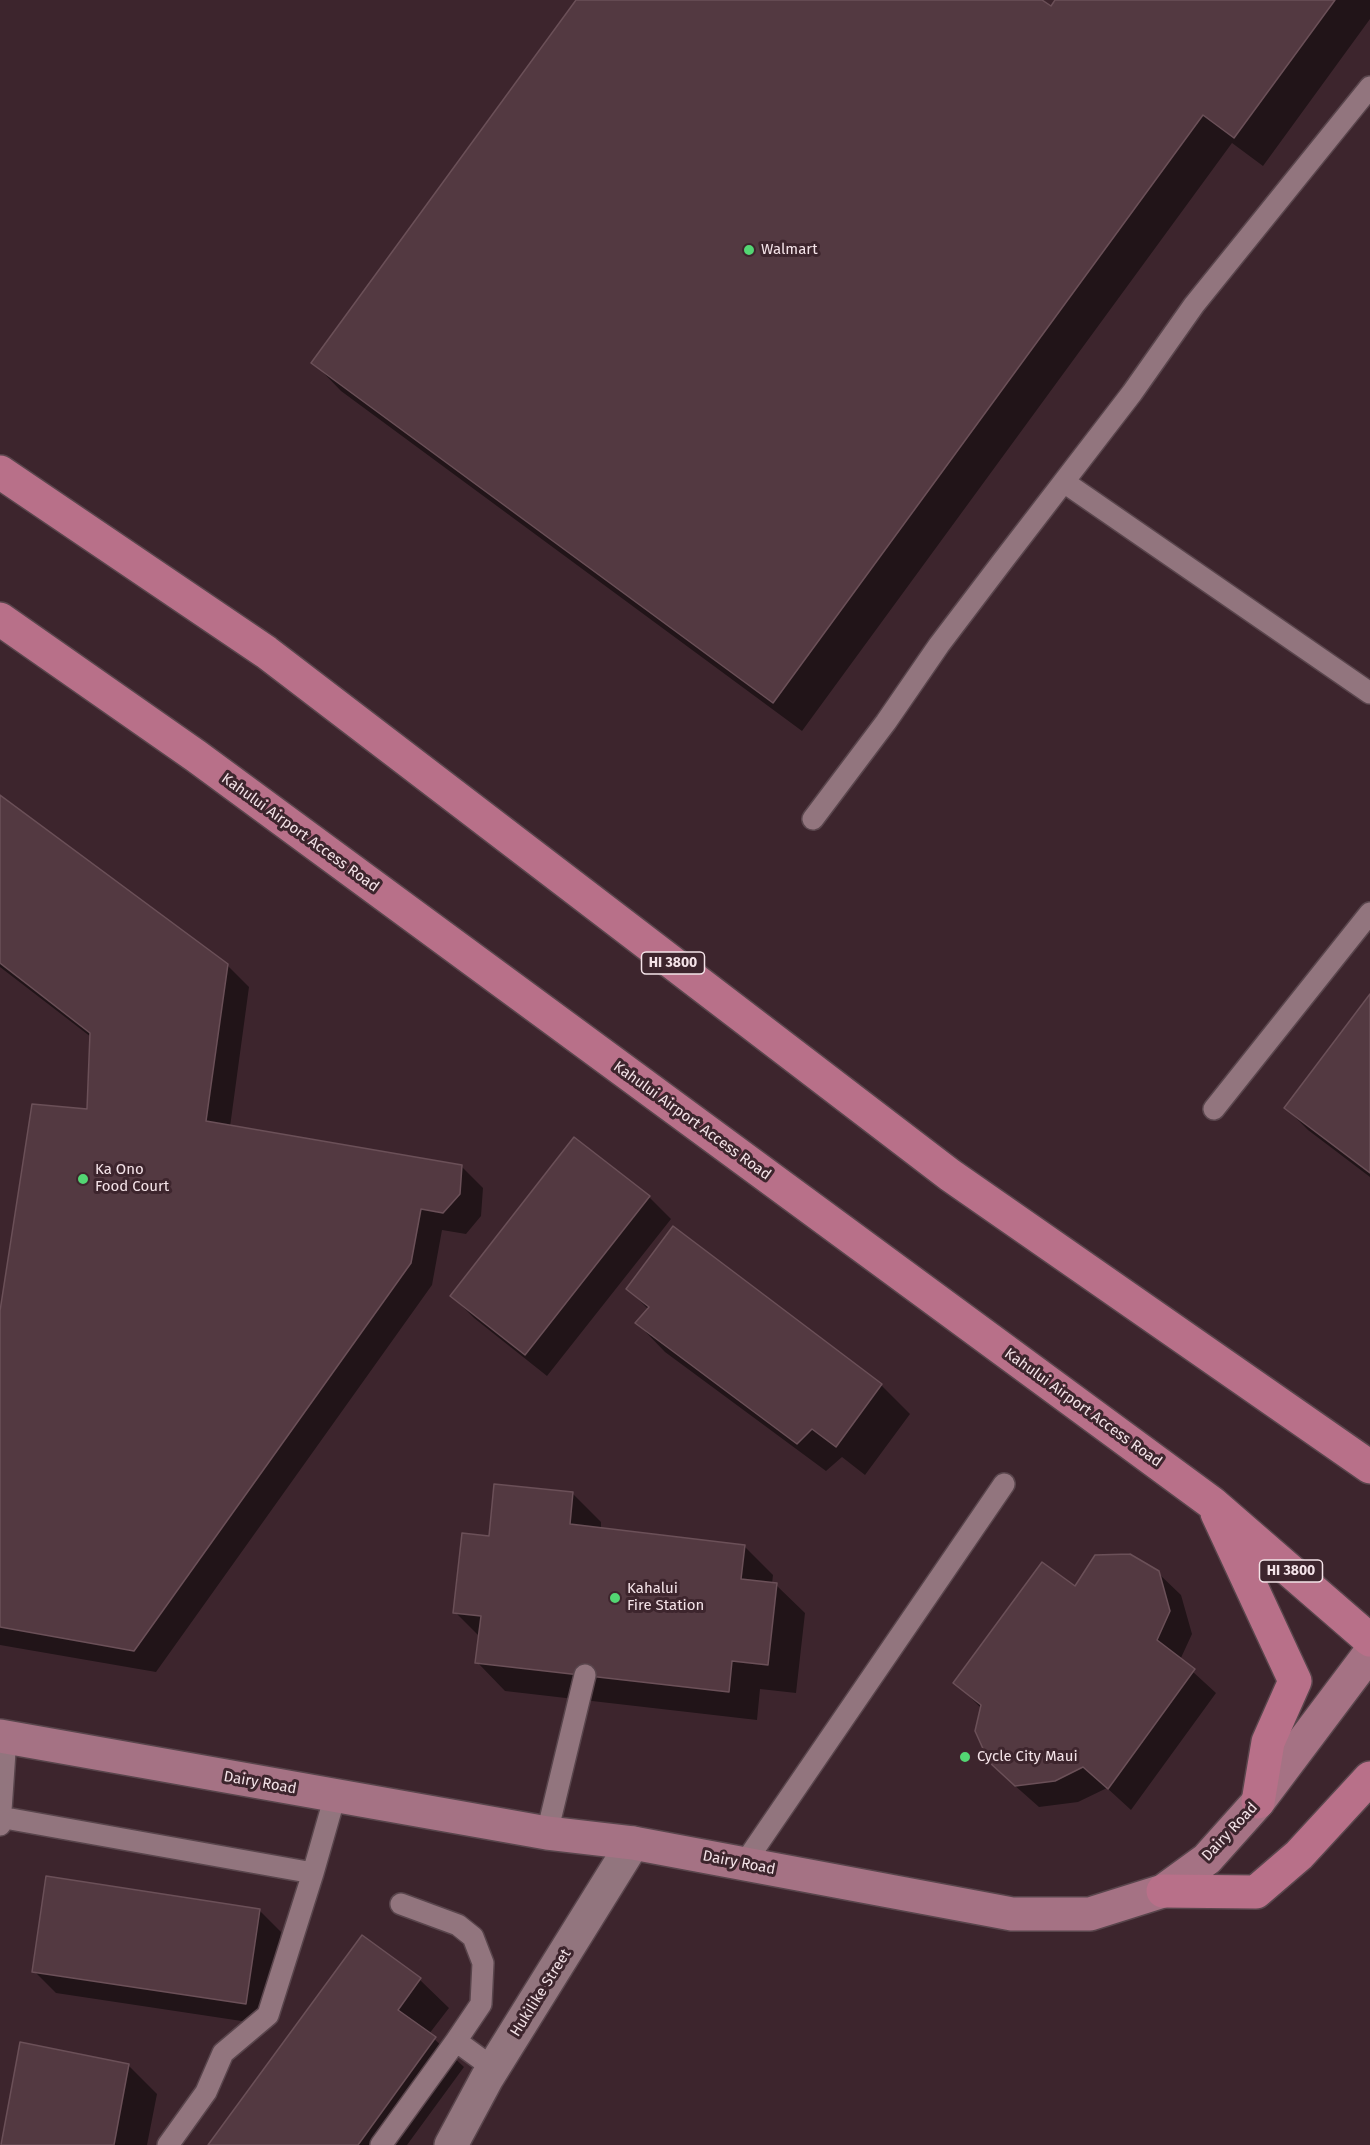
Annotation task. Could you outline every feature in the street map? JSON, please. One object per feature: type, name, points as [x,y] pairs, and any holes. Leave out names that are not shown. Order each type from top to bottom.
[{"type":"main road","name":"HI 3800","points":[[0,472],[266,652],[950,1175],[1363,1458]]},
{"type":"main road","name":"Kahului Airport Access Road","points":[[0,619],[196,756],[1212,1503],[1370,1640]]},
{"type":"main road","points":[[1212,1503],[1295,1682],[1268,1742],[1258,1802]]},
{"type":"main road","name":"Dairy Road","points":[[3,1737],[547,1833],[633,1844],[1012,1914],[1090,1914],[1163,1891],[1207,1859],[1258,1802],[1370,1653]]},
{"type":"main road","points":[[1163,1891],[1256,1892],[1299,1855],[1370,1778]]},
{"type":"street","name":"Hukilike Street","points":[[453,2144],[493,2068],[633,1844]]},
{"type":"lane","points":[[813,819],[886,722],[939,645],[1132,393],[1194,305],[1370,87]]},
{"type":"lane","points":[[1064,482],[1370,693]]},
{"type":"lane","points":[[1214,1109],[1370,913]]},
{"type":"lane","points":[[744,1864],[1004,1484]]},
{"type":"lane","points":[[547,1833],[585,1675]]},
{"type":"lane","points":[[3,1737],[0,1820],[313,1873]]},
{"type":"lane","points":[[168,2145],[206,2092],[223,2053],[268,2015],[335,1796]]},
{"type":"lane","points":[[381,2145],[481,2004],[483,1963],[473,1937],[459,1925],[400,1904]]},
{"type":"lane","points":[[456,2042],[493,2068]]},
{"type":"building","name":"Walmart","points":[[576,0],[1042,0],[1051,6],[1055,0],[1335,0],[1234,138],[1203,115],[773,703],[311,363]]},
{"type":"building","points":[[0,795],[228,964],[206,1121],[462,1165],[460,1194],[443,1213],[421,1209],[411,1263],[134,1651],[0,1627],[0,1311],[32,1104],[87,1109],[90,1033],[0,963]]},
{"type":"building","points":[[1370,994],[1370,1173],[1284,1108]]},
{"type":"building","points":[[574,1137],[650,1196],[525,1355],[450,1296]]},
{"type":"building","points":[[673,1226],[882,1384],[836,1447],[812,1429],[797,1444],[635,1323],[649,1307],[626,1289]]},
{"type":"building","name":"Kahalui Fire Station","points":[[494,1484],[573,1492],[570,1524],[745,1545],[741,1579],[777,1583],[768,1665],[732,1661],[729,1692],[475,1663],[481,1616],[453,1613],[462,1533],[489,1536]]},
{"type":"building","points":[[1130,1554],[1159,1571],[1170,1611],[1157,1640],[1195,1669],[1108,1789],[1083,1767],[1055,1781],[1015,1786],[989,1762],[975,1731],[981,1705],[953,1683],[1042,1562],[1075,1586],[1095,1555]]},
{"type":"building","points":[[46,1876],[260,1909],[246,2004],[32,1972]]},
{"type":"building","points":[[362,1935],[421,1978],[398,2010],[436,2037],[358,2145],[208,2145]]},
{"type":"building","points":[[20,2042],[129,2064],[114,2145],[1,2145]]},
{"type":"place","name":"Walmart","points":[[749,250]]},
{"type":"place","name":"Ka Ono Food Court","points":[[83,1179]]},
{"type":"place","name":"Kahalui Fire Station","points":[[615,1598]]},
{"type":"place","name":"Cycle City Maui","points":[[965,1757]]}]
